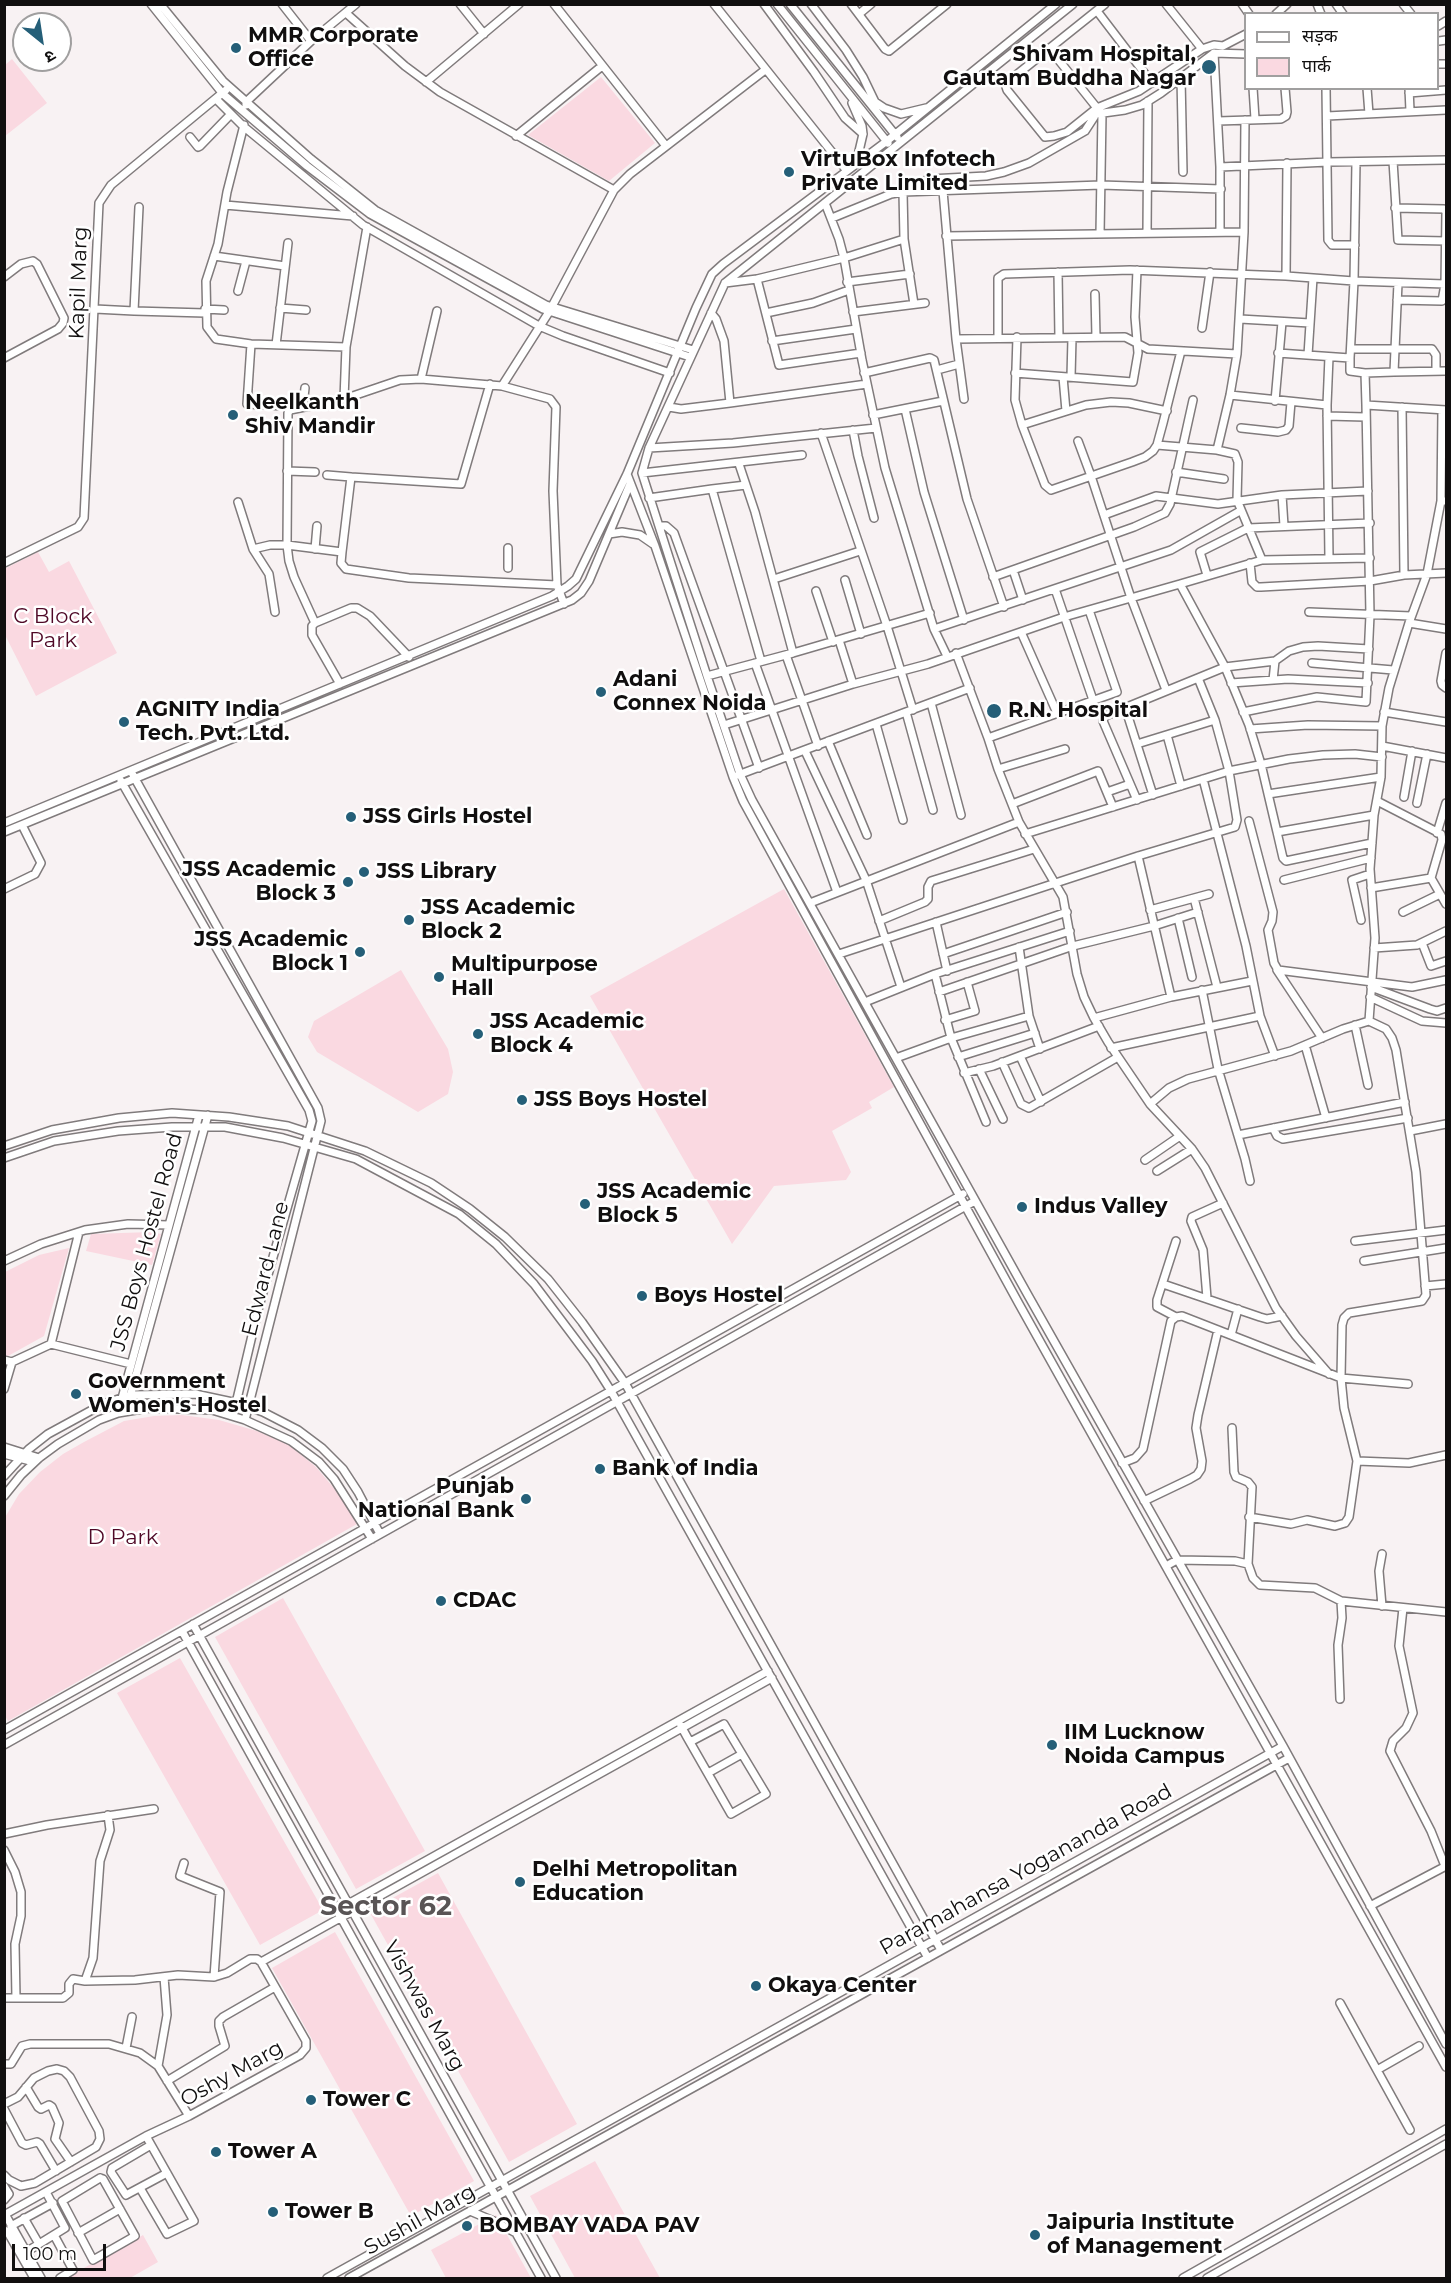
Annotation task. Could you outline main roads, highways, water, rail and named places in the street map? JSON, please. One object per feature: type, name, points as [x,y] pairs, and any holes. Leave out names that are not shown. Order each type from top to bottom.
[{"type":"place","name":"MMR Corporate Office","points":[[236,48]]},
{"type":"place","name":"Shivam Hospital, Gautam Buddha Nagar","points":[[1209,67]]},
{"type":"place","name":"VirtuBox Infotech Private Limited","points":[[789,172]]},
{"type":"place","name":"Neelkanth Shiv Mandir","points":[[233,415]]},
{"type":"place","name":"Adani Connex Noida","points":[[601,692]]},
{"type":"place","name":"R.N. Hospital","points":[[994,711]]},
{"type":"place","name":"AGNITY India Tech. Pvt. Ltd.","points":[[124,722]]},
{"type":"place","name":"JSS Girls Hostel","points":[[351,817]]},
{"type":"place","name":"JSS Library","points":[[364,872]]},
{"type":"place","name":"JSS Academic Block 3","points":[[348,882]]},
{"type":"place","name":"JSS Academic Block 2","points":[[409,920]]},
{"type":"place","name":"JSS Academic Block 1","points":[[360,952]]},
{"type":"place","name":"Multipurpose Hall","points":[[439,977]]},
{"type":"place","name":"JSS Academic Block 4","points":[[478,1034]]},
{"type":"place","name":"JSS Boys Hostel","points":[[522,1100]]},
{"type":"place","name":"JSS Academic Block 5","points":[[585,1204]]},
{"type":"place","name":"Indus Valley","points":[[1022,1207]]},
{"type":"place","name":"Boys Hostel","points":[[642,1296]]},
{"type":"place","name":"Government Women's Hostel","points":[[76,1394]]},
{"type":"place","name":"Bank of India","points":[[600,1469]]},
{"type":"place","name":"Punjab National Bank","points":[[526,1499]]},
{"type":"place","name":"CDAC","points":[[441,1601]]},
{"type":"place","name":"IIM Lucknow Noida Campus","points":[[1052,1745]]},
{"type":"place","name":"Delhi Metropolitan Education","points":[[520,1882]]},
{"type":"place","name":"Okaya Center","points":[[756,1986]]},
{"type":"place","name":"Tower C","points":[[311,2100]]},
{"type":"place","name":"Tower A","points":[[216,2152]]},
{"type":"place","name":"Tower B","points":[[273,2212]]},
{"type":"place","name":"BOMBAY VADA PAV","points":[[467,2226]]},
{"type":"place","name":"Jaipuria Institute of Management","points":[[1035,2235]]},
{"type":"district","name":"Sector 62","points":[[386,1907]]},
{"type":"park label","name":"C Block Park","points":[[53,629]]},
{"type":"park label","name":"D Park","points":[[123,1538]]}]
